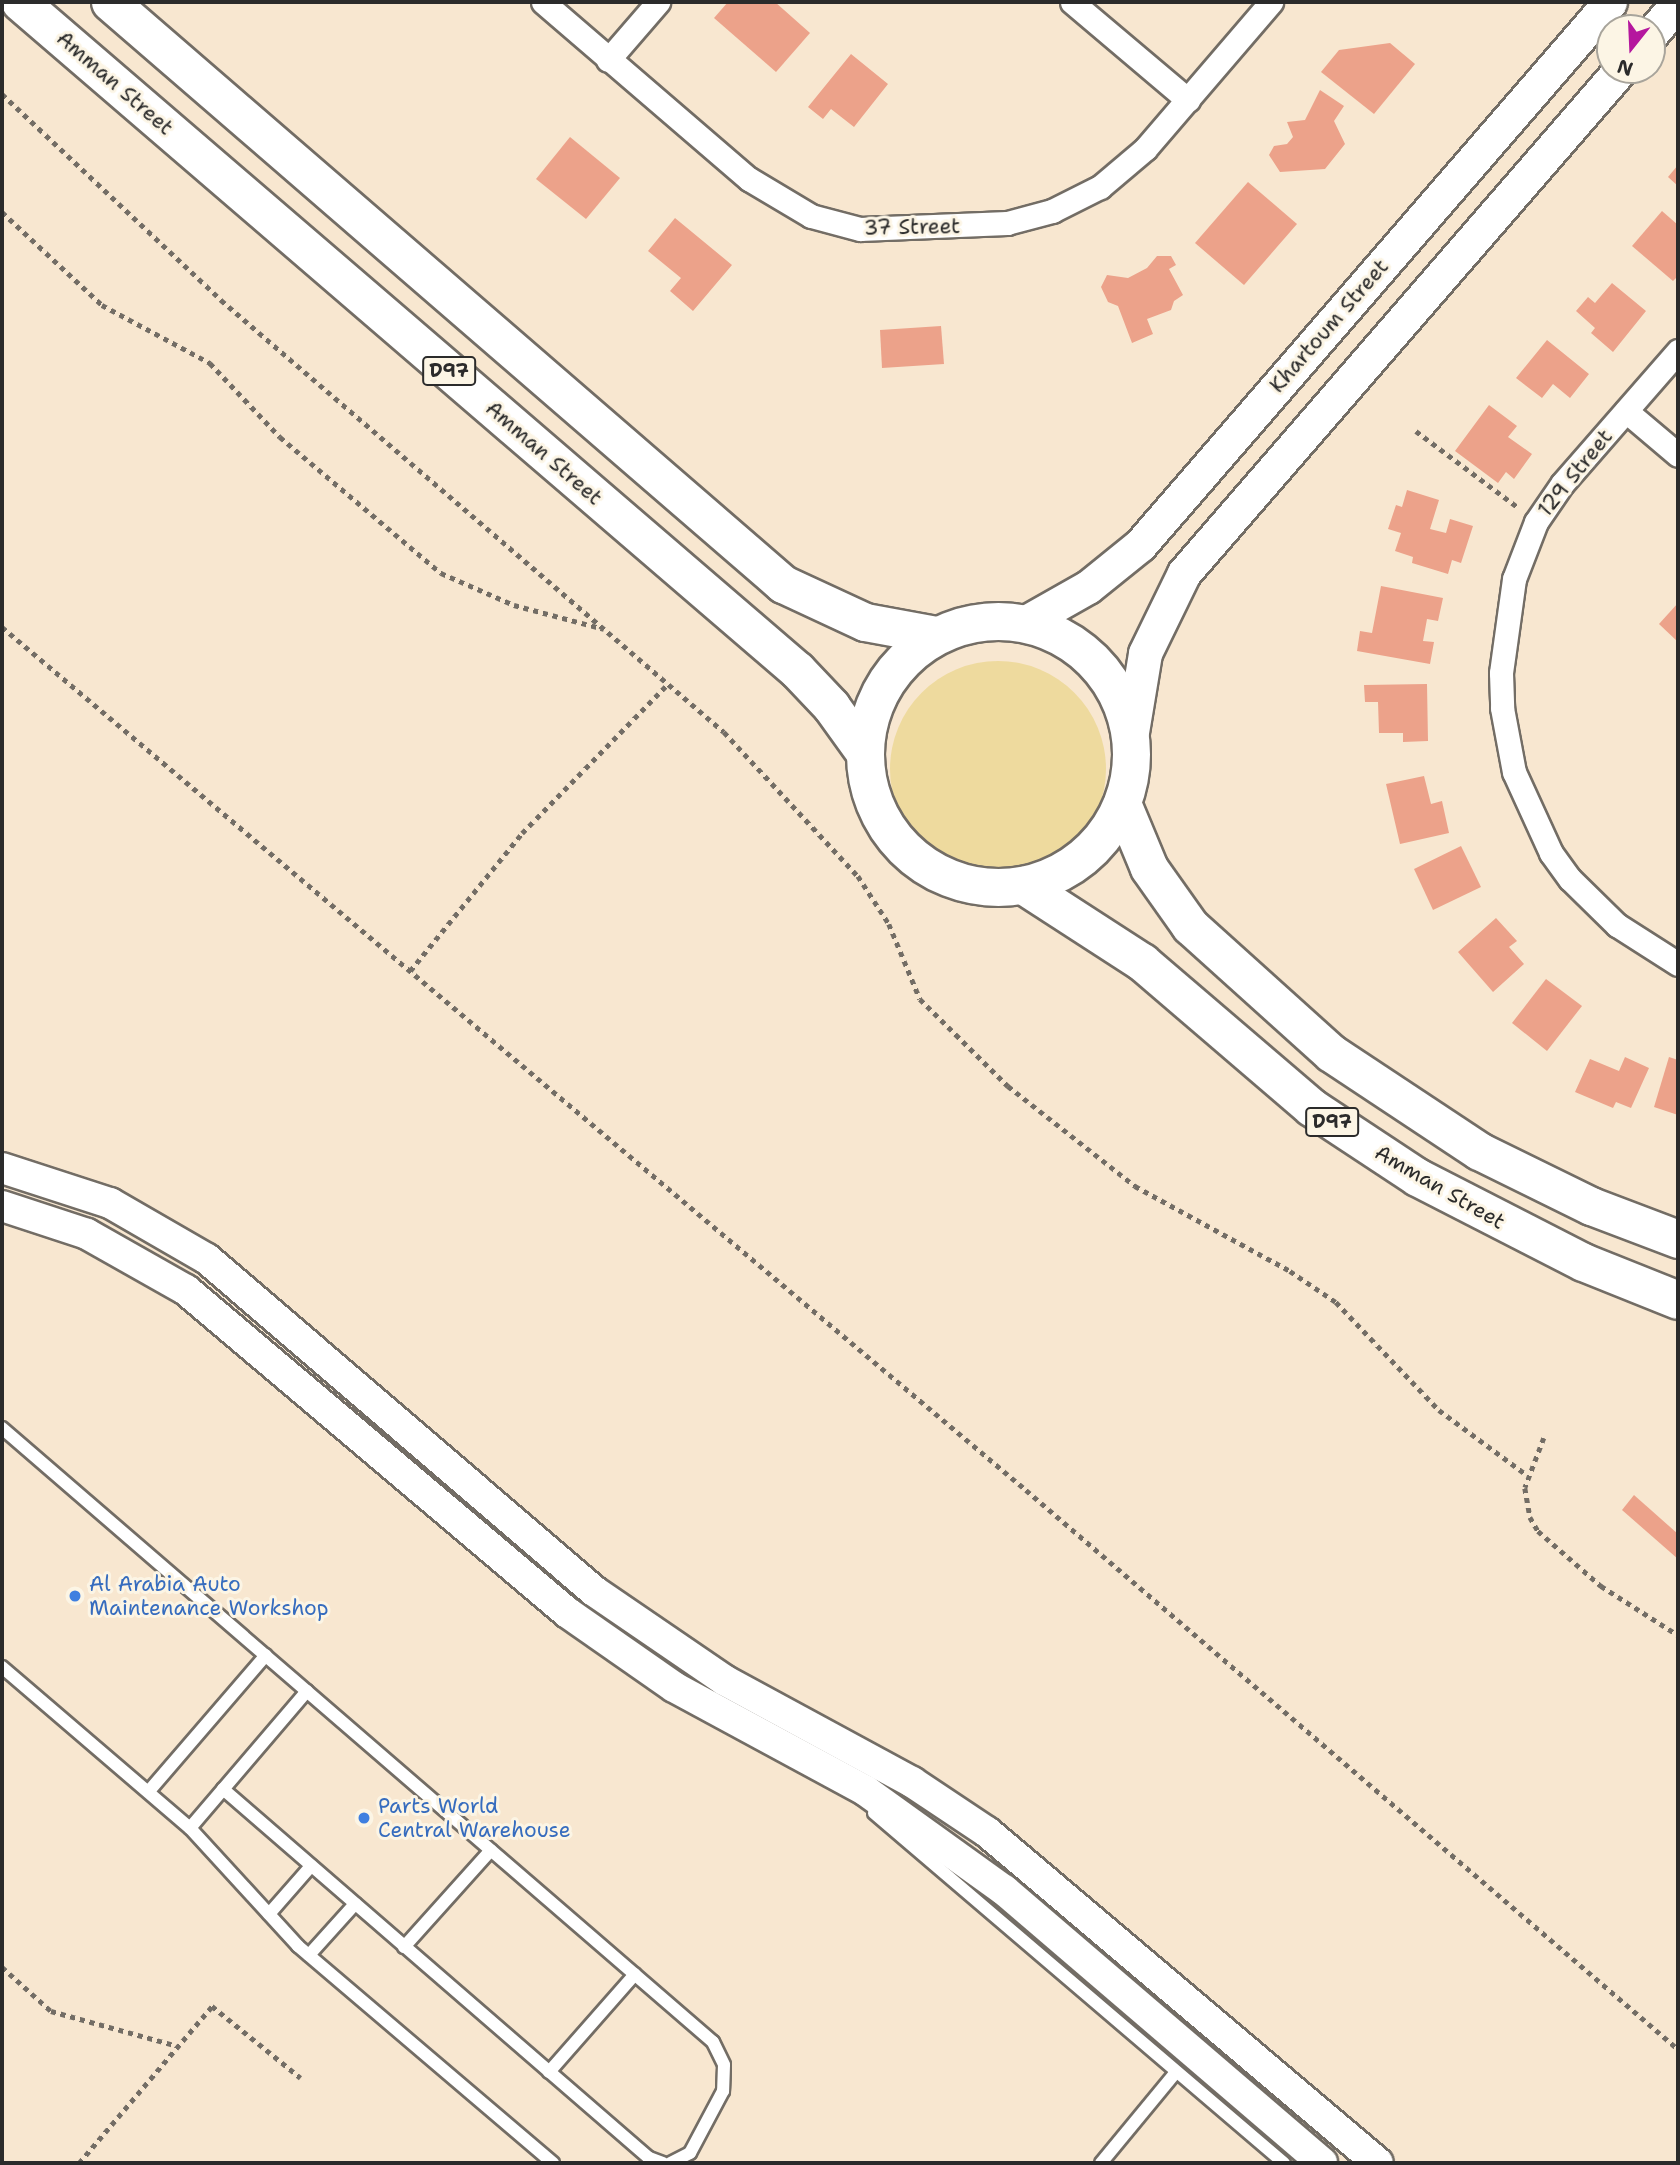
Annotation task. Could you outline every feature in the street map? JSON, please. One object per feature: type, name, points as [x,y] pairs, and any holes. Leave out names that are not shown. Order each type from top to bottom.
[{"type":"main road","name":"Amman Street","points":[[20,2],[797,670],[831,706],[864,752]]},
{"type":"main road","name":"D97","points":[[110,2],[783,584],[865,621],[936,635]]},
{"type":"main road","name":"Khartoum Street","points":[[1024,623],[1088,587],[1140,545],[1610,2]]},
{"type":"main road","points":[[1666,17],[1678,3]]},
{"type":"main road","points":[[1131,738],[1122,705],[1107,676],[1084,652],[1056,634],[1024,623],[994,620],[936,635],[912,651],[882,688],[867,724],[864,752],[868,786],[880,817],[909,852],[956,880],[990,887],[1023,885],[1055,874],[1083,856],[1106,832],[1122,803],[1131,771],[1131,738],[1145,653],[1184,573],[1608,84]]},
{"type":"main road","name":"D97","points":[[1122,803],[1149,868],[1189,926],[1331,1053],[1479,1152],[1591,1206],[1678,1239]]},
{"type":"main road","name":"Amman Street","points":[[1023,885],[1142,962],[1311,1107],[1416,1177],[1572,1257],[1678,1300]]},
{"type":"street","name":"37 Street","points":[[542,2],[766,191],[811,216],[860,229],[984,225],[1052,211],[1100,187],[1124,169],[1188,100],[1271,2]]},
{"type":"street","points":[[608,60],[658,2]]},
{"type":"street","points":[[1072,2],[1188,100]]},
{"type":"street","name":"129 Street","points":[[1678,351],[1562,484],[1536,522],[1514,579],[1503,638],[1502,708],[1514,772],[1536,827],[1570,879],[1616,925],[1678,964]]},
{"type":"street","points":[[1626,411],[1678,455]]},
{"type":"street","points":[[2,1168],[110,1203],[207,1259],[594,1591],[724,1680],[912,1782],[986,1832],[1371,2159]]},
{"type":"street","points":[[2,1206],[87,1234],[186,1290],[568,1613],[674,1687],[834,1774],[913,1823],[1004,1890],[1322,2163]]},
{"type":"lane","points":[[2,1428],[713,2042],[724,2066],[718,2103],[690,2153],[675,2163],[670,2163]]},
{"type":"lane","points":[[149,1791],[266,1655]]},
{"type":"lane","points":[[2,1667],[190,1828],[309,1955],[553,2163]]},
{"type":"lane","points":[[190,1828],[307,1691]]},
{"type":"lane","points":[[834,1774],[908,1844],[1284,2163]]},
{"type":"lane","points":[[223,1790],[649,2158],[663,2163]]},
{"type":"lane","points":[[404,1947],[491,1850]]},
{"type":"lane","points":[[269,1914],[311,1866]]},
{"type":"lane","points":[[309,1955],[355,1904]]},
{"type":"lane","points":[[549,2071],[635,1974]]},
{"type":"lane","points":[[1101,2163],[1176,2071]]},
{"type":"path","points":[[2,94],[221,300],[724,732],[835,848],[889,924],[920,999],[1008,1086],[1135,1186],[1290,1271],[1336,1302],[1439,1410],[1527,1475]]},
{"type":"path","points":[[2,212],[102,305],[210,363],[280,437],[441,573],[514,605],[604,629]]},
{"type":"path","points":[[1416,432],[1536,522]]},
{"type":"path","points":[[2,627],[1026,1490],[1678,2049]]},
{"type":"path","points":[[410,971],[522,833],[668,684]]},
{"type":"path","points":[[1544,1438],[1527,1475],[1525,1502],[1538,1531],[1601,1586],[1678,1635]]},
{"type":"path","points":[[2,1967],[51,2011],[178,2046]]},
{"type":"path","points":[[79,2163],[212,2006],[301,2078]]},
{"type":"sand","points":[[998,661],[1039,669],[1075,692],[1098,728],[1106,769],[1098,810],[1075,846],[1039,869],[998,877],[957,869],[921,846],[898,810],[890,769],[898,728],[921,692],[957,669]]},
{"type":"building","points":[[728,2],[775,2],[810,33],[776,72],[714,18]]},
{"type":"building","points":[[1390,43],[1415,64],[1374,114],[1321,72],[1339,50]]},
{"type":"building","points":[[851,54],[888,84],[854,127],[831,109],[823,119],[808,107]]},
{"type":"building","points":[[1320,90],[1344,106],[1334,121],[1345,144],[1325,169],[1280,172],[1269,155],[1274,146],[1287,144],[1293,137],[1287,122],[1305,120]]},
{"type":"building","points":[[570,137],[620,178],[586,219],[536,179]]},
{"type":"building","points":[[1678,165],[1678,186],[1668,177]]},
{"type":"building","points":[[1248,182],[1297,224],[1244,285],[1195,243]]},
{"type":"building","points":[[1662,211],[1678,225],[1678,276],[1673,281],[1632,246]]},
{"type":"building","points":[[675,218],[732,265],[693,311],[670,291],[681,278],[648,251]]},
{"type":"building","points":[[1157,256],[1171,256],[1176,265],[1169,269],[1183,295],[1174,301],[1171,310],[1147,319],[1153,334],[1132,343],[1118,306],[1108,302],[1101,287],[1107,275],[1128,278],[1147,268]]},
{"type":"building","points":[[1612,283],[1646,311],[1613,352],[1591,333],[1595,328],[1576,311],[1588,297],[1595,303]]},
{"type":"building","points":[[941,326],[944,364],[882,368],[880,330]]},
{"type":"building","points":[[1547,340],[1589,374],[1570,398],[1553,384],[1542,398],[1516,378]]},
{"type":"building","points":[[1489,405],[1517,426],[1508,437],[1532,454],[1514,479],[1506,472],[1498,483],[1455,451]]},
{"type":"building","points":[[1407,490],[1439,500],[1430,529],[1446,533],[1450,519],[1473,526],[1461,563],[1452,560],[1448,574],[1412,563],[1413,557],[1395,551],[1401,533],[1388,529],[1396,505],[1402,507]]},
{"type":"building","points":[[1381,586],[1443,598],[1438,621],[1427,619],[1423,641],[1434,642],[1430,664],[1357,651],[1360,631],[1372,633]]},
{"type":"building","points":[[1678,603],[1678,642],[1659,624]]},
{"type":"building","points":[[1427,684],[1428,741],[1403,742],[1403,733],[1379,733],[1378,702],[1365,702],[1364,685]]},
{"type":"building","points":[[1424,776],[1431,804],[1442,801],[1449,833],[1400,844],[1386,784]]},
{"type":"building","points":[[1461,846],[1481,887],[1433,910],[1414,869]]},
{"type":"building","points":[[1496,918],[1517,941],[1509,947],[1524,964],[1493,992],[1458,952]]},
{"type":"building","points":[[1546,979],[1582,1006],[1547,1051],[1512,1023]]},
{"type":"building","points":[[1625,1057],[1649,1068],[1631,1108],[1616,1102],[1613,1108],[1575,1092],[1590,1059],[1619,1071]]},
{"type":"building","points":[[1669,1057],[1678,1060],[1678,1115],[1654,1107]]},
{"type":"building","points":[[1634,1495],[1678,1534],[1678,1559],[1622,1510]]},
{"type":"place","name":"Al Arabia Auto Maintenance Workshop","points":[[75,1596]]},
{"type":"place","name":"Parts World Central Warehouse","points":[[364,1818]]}]
